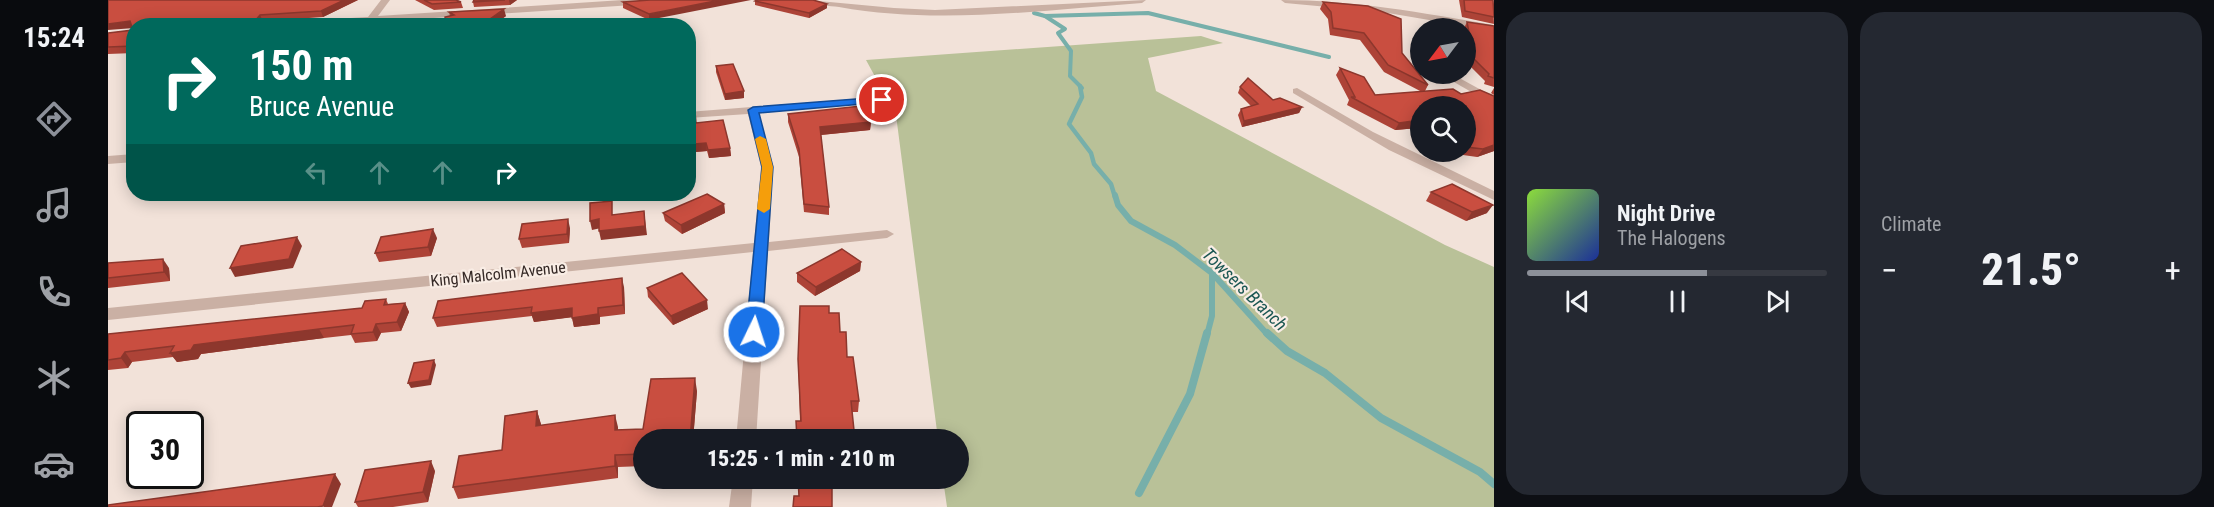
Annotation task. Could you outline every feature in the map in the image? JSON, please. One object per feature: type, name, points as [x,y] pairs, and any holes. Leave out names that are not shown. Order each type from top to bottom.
[{"type":"street","points":[[371,18],[386,0]]},
{"type":"street","points":[[410,18],[556,4],[663,0]]},
{"type":"street","points":[[812,0],[866,10],[912,13],[1142,0]]},
{"type":"street","points":[[961,0],[964,11]]},
{"type":"street","points":[[1285,0],[1354,6],[1494,27]]},
{"type":"street","points":[[1462,84],[1494,102]]},
{"type":"street","points":[[1297,91],[1338,119],[1494,196]]},
{"type":"street","points":[[696,114],[882,100]]},
{"type":"street","points":[[747,429],[767,167],[753,110]]},
{"type":"street","points":[[108,160],[126,159]]},
{"type":"street","points":[[1480,189],[1494,183]]},
{"type":"street","name":"King Malcolm Avenue","points":[[108,314],[887,234]]},
{"type":"street","points":[[740,507],[742,489]]},
{"type":"green space","points":[[1201,36],[1223,43],[1148,58],[1156,91],[1445,245],[1494,267],[1494,507],[947,507],[944,489],[969,489],[969,429],[937,429],[896,115],[866,60]]},
{"type":"building","points":[[108,0],[344,0],[321,11],[260,15],[258,18],[126,18],[126,22],[108,24]]},
{"type":"building","points":[[424,0],[456,0],[461,2],[432,4]]},
{"type":"building","points":[[474,0],[505,0],[473,2]]},
{"type":"building","points":[[720,0],[649,14],[623,2]]},
{"type":"building","points":[[813,0],[827,4],[809,13],[755,1]]},
{"type":"building","points":[[1464,0],[1493,0],[1494,17],[1465,11]]},
{"type":"building","points":[[1323,2],[1368,6],[1401,19],[1402,53],[1410,63],[1410,76],[1388,65],[1364,33],[1333,28],[1331,12]]},
{"type":"building","points":[[504,9],[491,18],[445,18],[454,15],[449,12]]},
{"type":"building","points":[[1476,23],[1494,26],[1494,78],[1488,76],[1489,74],[1476,61]]},
{"type":"building","points":[[126,31],[126,46],[108,47],[108,33]]},
{"type":"building","points":[[733,64],[744,91],[725,94],[716,66]]},
{"type":"building","points":[[1340,68],[1364,77],[1375,95],[1453,89],[1461,94],[1480,90],[1494,96],[1494,145],[1483,149],[1476,148],[1476,96],[1410,96],[1410,121],[1399,123],[1351,97],[1355,97]]},
{"type":"building","points":[[1248,78],[1273,100],[1280,98],[1302,107],[1244,121],[1241,109],[1258,104],[1240,87]]},
{"type":"building","points":[[861,106],[871,122],[820,127],[829,207],[804,204],[799,149],[788,114]]},
{"type":"building","points":[[723,120],[730,148],[708,150],[706,143],[696,144],[696,123]]},
{"type":"building","points":[[1452,184],[1493,205],[1472,212],[1431,192]]},
{"type":"building","points":[[707,194],[724,204],[681,225],[663,213],[696,201],[696,199]]},
{"type":"building","points":[[612,201],[612,215],[644,211],[645,226],[599,231],[599,219],[590,221],[590,203]]},
{"type":"building","points":[[568,219],[567,234],[519,239],[522,224]]},
{"type":"building","points":[[433,229],[428,247],[375,253],[381,237]]},
{"type":"building","points":[[297,237],[289,259],[230,268],[241,246]]},
{"type":"building","points":[[842,249],[861,262],[816,287],[797,273]]},
{"type":"building","points":[[163,259],[164,272],[108,278],[108,263]]},
{"type":"building","points":[[682,273],[707,300],[671,316],[647,288]]},
{"type":"building","points":[[622,278],[623,305],[598,308],[598,314],[572,318],[572,308],[531,313],[532,307],[433,318],[438,301]]},
{"type":"building","points":[[386,299],[384,305],[405,303],[397,322],[376,324],[373,332],[351,334],[354,325],[194,345],[191,350],[170,353],[174,346],[125,352],[121,358],[108,360],[108,334],[362,308],[365,301]]},
{"type":"building","points":[[800,306],[829,306],[829,313],[839,313],[840,332],[846,332],[847,357],[853,357],[859,401],[851,401],[854,429],[796,429],[796,421],[801,421],[798,359]]},
{"type":"building","points":[[434,360],[429,380],[408,383],[414,363]]},
{"type":"building","points":[[695,378],[691,429],[643,429],[651,379]]},
{"type":"building","points":[[537,411],[536,426],[615,415],[615,430],[633,429],[633,454],[615,455],[615,466],[453,487],[459,456],[502,450],[505,416]]},
{"type":"building","points":[[431,461],[423,492],[355,502],[365,470]]},
{"type":"building","points":[[335,474],[323,506],[317,507],[108,507],[108,505]]},
{"type":"building","points":[[799,489],[832,489],[832,507],[793,507],[794,496],[799,496]]},
{"type":"waterway","name":"Towsers Branch","points":[[1034,13],[1045,16]]},
{"type":"waterway","points":[[1045,16],[1148,13],[1329,57]]},
{"type":"waterway","name":"Towsers Branch","points":[[1045,16],[1065,29],[1058,33],[1071,51],[1070,76],[1080,86]]},
{"type":"waterway","name":"Towsers Branch","points":[[1080,86],[1082,97],[1069,124],[1091,153],[1094,164],[1111,184],[1115,197]]},
{"type":"waterway","name":"Towsers Branch","points":[[1115,195],[1118,205],[1131,221],[1175,245],[1212,273],[1268,335]]},
{"type":"waterway","points":[[1207,335],[1212,316],[1212,274]]},
{"type":"waterway","points":[[1139,493],[1190,394],[1207,333]]},
{"type":"waterway","name":"Towsers Branch","points":[[1267,333],[1287,351],[1325,373],[1381,418],[1480,472],[1494,484]]},
{"type":"slow traffic","points":[[760,139],[767,167],[764,209]]},
{"type":"route","points":[[754,332],[767,167],[753,110],[882,100]]}]
